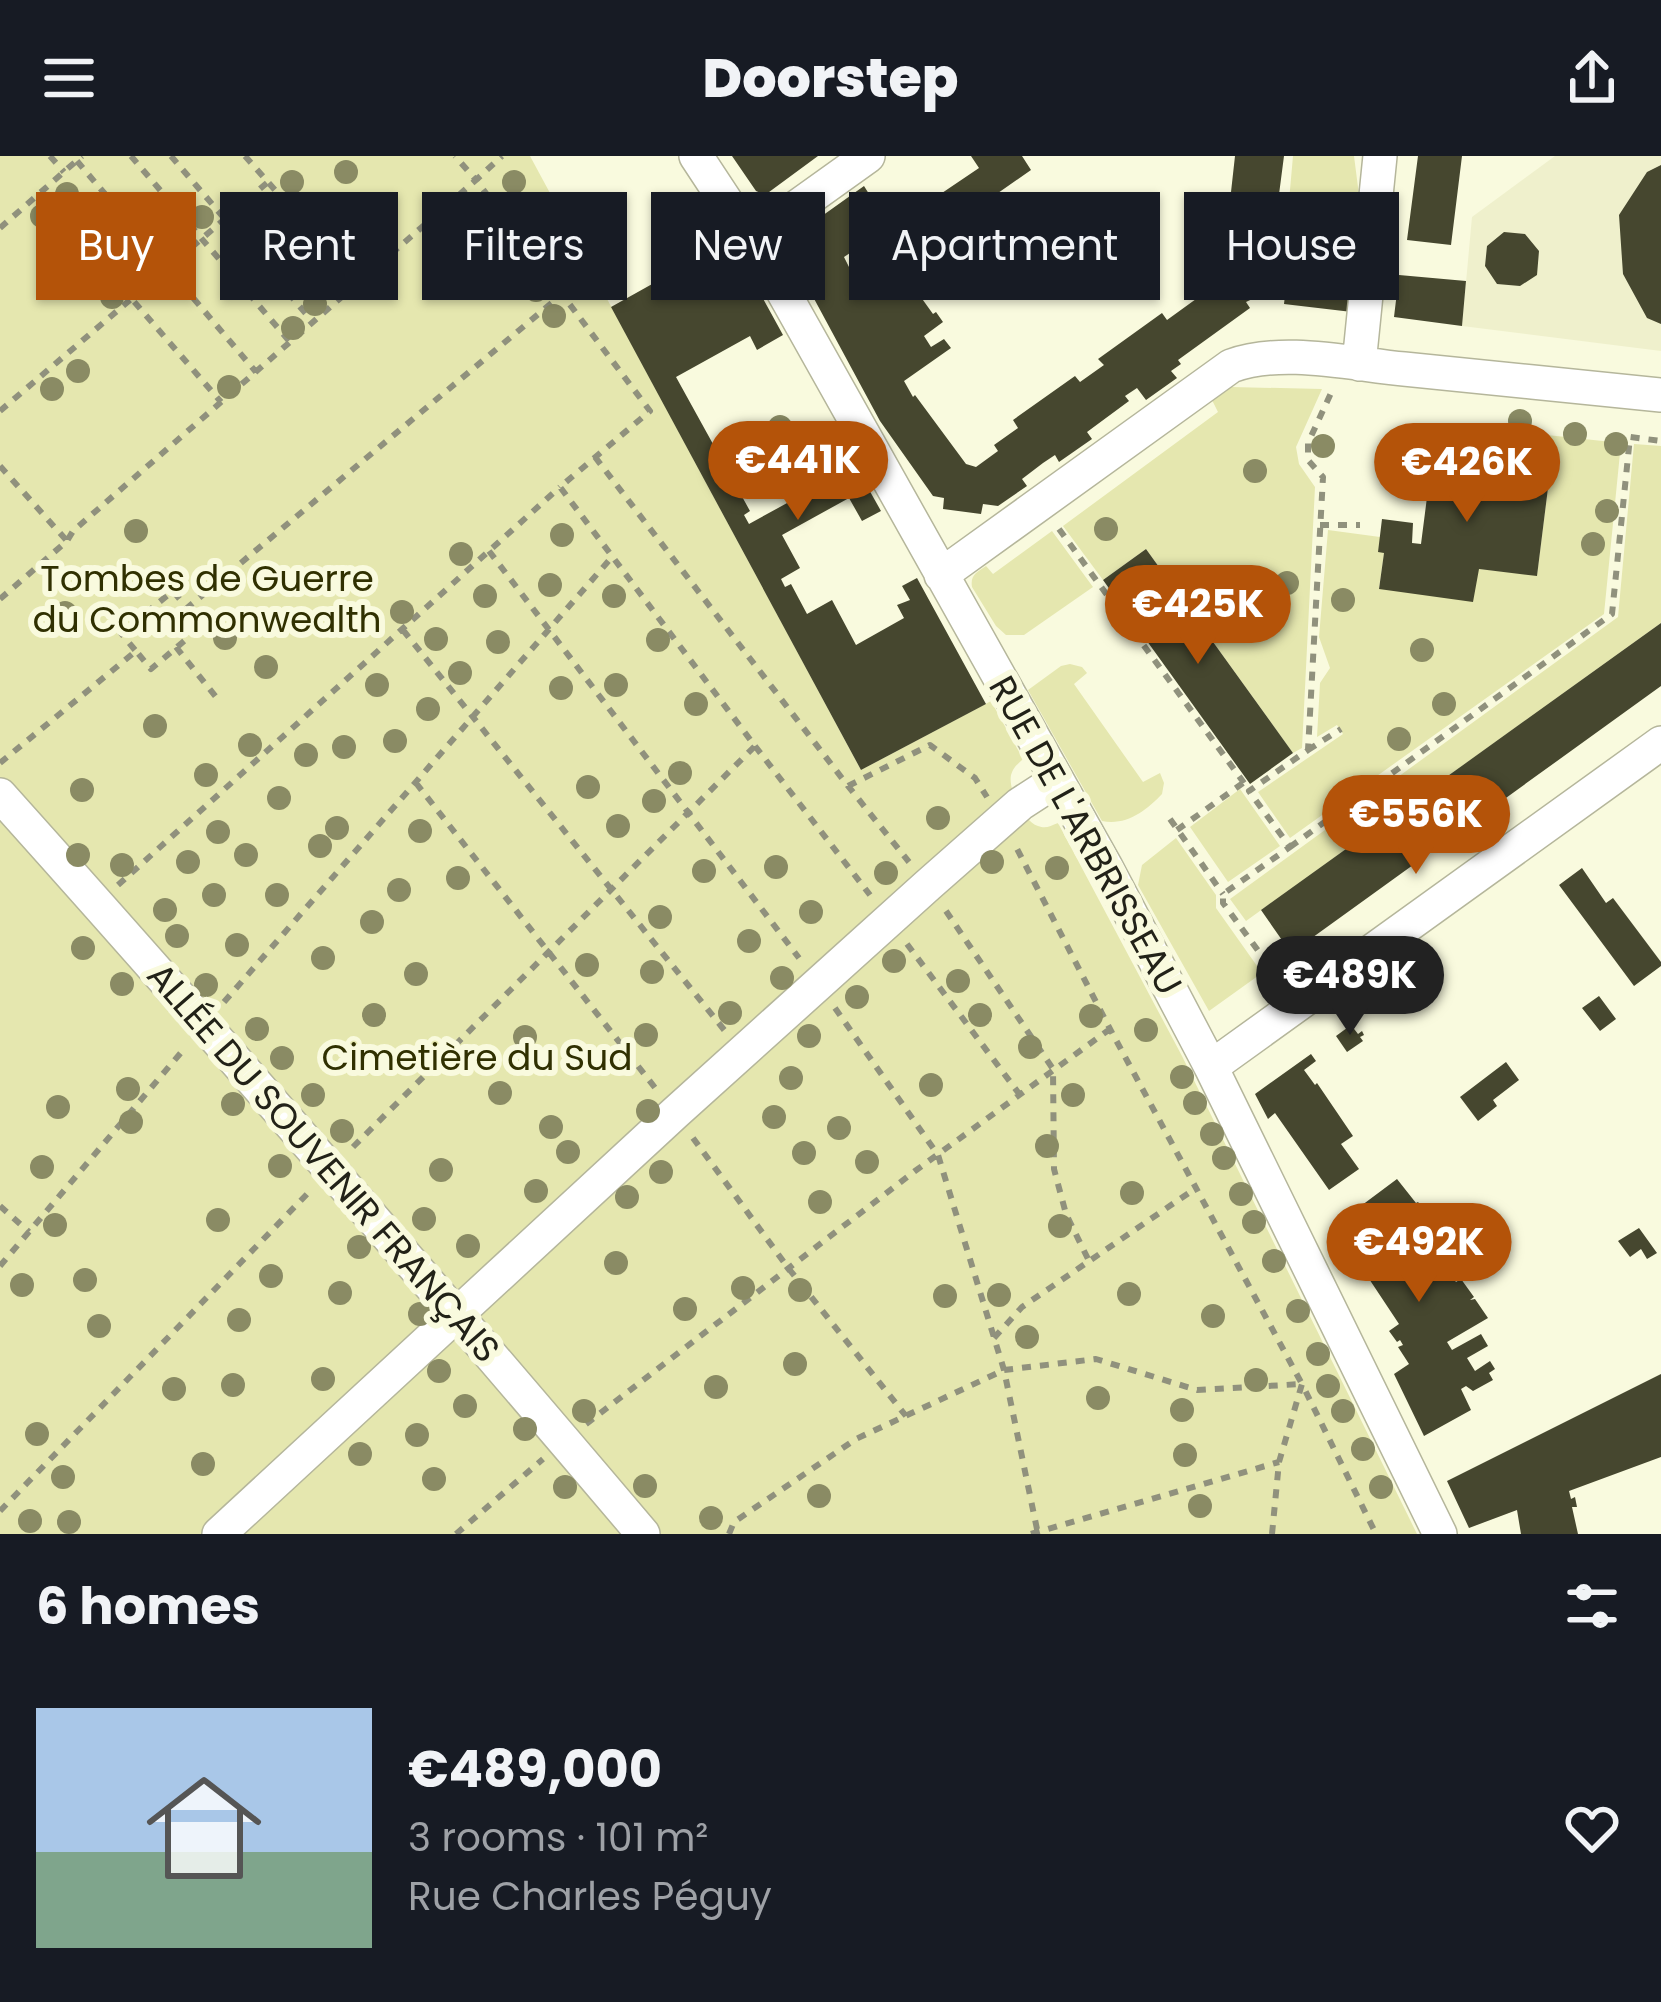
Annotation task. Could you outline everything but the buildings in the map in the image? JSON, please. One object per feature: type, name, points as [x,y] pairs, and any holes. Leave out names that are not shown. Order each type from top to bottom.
[{"type":"street","name":"RUE DE L'ARBRISSEAU","points":[[696,156],[720,192]]},
{"type":"street","points":[[818,192],[868,156]]},
{"type":"street","points":[[1353,363],[1380,156]]},
{"type":"street","name":"RUE DE L'ARBRISSEAU","points":[[788,300],[1106,867],[1440,1534]]},
{"type":"street","points":[[941,574],[1231,366],[1252,358],[1353,363],[1661,395]]},
{"type":"street","points":[[1210,1067],[1661,743]]},
{"type":"street","points":[[219,1534],[889,920],[1019,804],[1057,780]]},
{"type":"street","name":"ALLÉE DU SOUVENIR FRANÇAIS","points":[[0,795],[206,1023],[643,1534]]},
{"type":"path","points":[[50,156],[64,172]]},
{"type":"path","points":[[131,156],[290,342]]},
{"type":"path","points":[[171,156],[220,213]]},
{"type":"path","points":[[244,156],[277,192]]},
{"type":"path","points":[[455,156],[486,192]]},
{"type":"path","points":[[398,248],[502,156]]},
{"type":"path","points":[[41,192],[80,158],[107,192]]},
{"type":"path","points":[[256,192],[268,182]]},
{"type":"path","points":[[0,228],[36,196]]},
{"type":"path","points":[[196,244],[220,223]]},
{"type":"path","points":[[0,411],[130,300]]},
{"type":"path","points":[[132,300],[221,402]]},
{"type":"path","points":[[195,300],[256,372]]},
{"type":"path","points":[[294,300],[313,322]]},
{"type":"path","points":[[0,599],[338,300]]},
{"type":"path","points":[[187,608],[555,300]]},
{"type":"path","points":[[97,903],[560,487],[650,412],[565,300]]},
{"type":"path","points":[[1308,750],[1323,477],[1308,460],[1308,443],[1353,363]]},
{"type":"path","points":[[1223,894],[1612,614],[1630,437],[1661,441]]},
{"type":"path","points":[[595,458],[928,885],[1053,1069],[1054,1169],[1066,1214],[1089,1261]]},
{"type":"path","points":[[0,466],[67,542]]},
{"type":"path","points":[[560,487],[1020,1095]]},
{"type":"path","points":[[1040,503],[1290,847]]},
{"type":"path","points":[[1320,525],[1360,525]]},
{"type":"path","points":[[489,551],[818,984],[938,1155],[1004,1370],[1036,1533],[1279,1462]]},
{"type":"path","points":[[0,1266],[612,557]]},
{"type":"path","points":[[173,591],[202,626],[176,647],[151,669],[121,633],[173,591]]},
{"type":"path","points":[[403,629],[742,1053]]},
{"type":"path","points":[[176,647],[216,697]]},
{"type":"path","points":[[0,764],[136,651]]},
{"type":"path","points":[[1178,830],[1341,730]]},
{"type":"path","points":[[848,786],[930,745],[974,778],[1003,821],[1302,1384],[1376,1534]]},
{"type":"path","points":[[0,1511],[331,1170],[755,746]]},
{"type":"path","points":[[415,783],[906,1416]]},
{"type":"path","points":[[1170,819],[1223,894],[1223,903],[1298,1005]]},
{"type":"path","points":[[456,1534],[564,1441],[1110,1029]]},
{"type":"path","points":[[994,1338],[1022,1307],[1196,1187]]},
{"type":"path","points":[[0,1206],[29,1232]]},
{"type":"path","points":[[729,1534],[734,1522],[856,1439],[1004,1370],[1096,1359],[1197,1390],[1302,1384]]},
{"type":"path","points":[[1272,1534],[1279,1462],[1302,1384]]},
{"type":"shaded area","points":[[1555,156],[1661,156],[1661,351],[1462,326],[1472,217]]},
{"type":"green space","name":"Cimetière du Sud","points":[[0,156],[530,156],[549,192],[422,192],[422,300],[608,300],[861,770],[991,701],[1023,759],[1011,775],[1018,804],[1038,826],[1058,823],[1182,1056],[1417,1534],[0,1534]]},
{"type":"green space","points":[[1293,156],[1354,156],[1359,192],[1290,192]]},
{"type":"green space","points":[[1231,387],[1322,389],[1296,447],[1299,464],[1315,487],[1302,748],[1293,753],[1146,549],[1103,580],[1063,526],[1218,412],[1212,400]]},
{"type":"green space","points":[[1492,429],[1621,443],[1604,614],[1290,838],[1258,792],[1343,734],[1337,725],[1317,737],[1320,683],[1330,668],[1319,637],[1328,530],[1380,537],[1384,553],[1379,588],[1479,569],[1537,575],[1550,473],[1487,464]]},
{"type":"green space","points":[[1634,444],[1661,446],[1661,623],[1246,921],[1230,899],[1618,617]]},
{"type":"green space","points":[[1052,531],[1093,587],[1024,635],[1006,635],[972,587],[973,577],[986,566],[993,574]]},
{"type":"green space","points":[[1070,664],[1087,673],[1074,684],[1143,782],[1160,773],[1164,783],[1156,800],[1127,819],[1102,821],[1028,690]]},
{"type":"green space","points":[[1240,789],[1280,846],[1228,882],[1190,827]]},
{"type":"green space","points":[[1176,838],[1216,895],[1216,908],[1262,973],[1209,1011],[1138,885],[1142,865]]},
{"type":"park label","name":"Tombes de Guerre du Commonwealth","points":[[207,598]]}]
